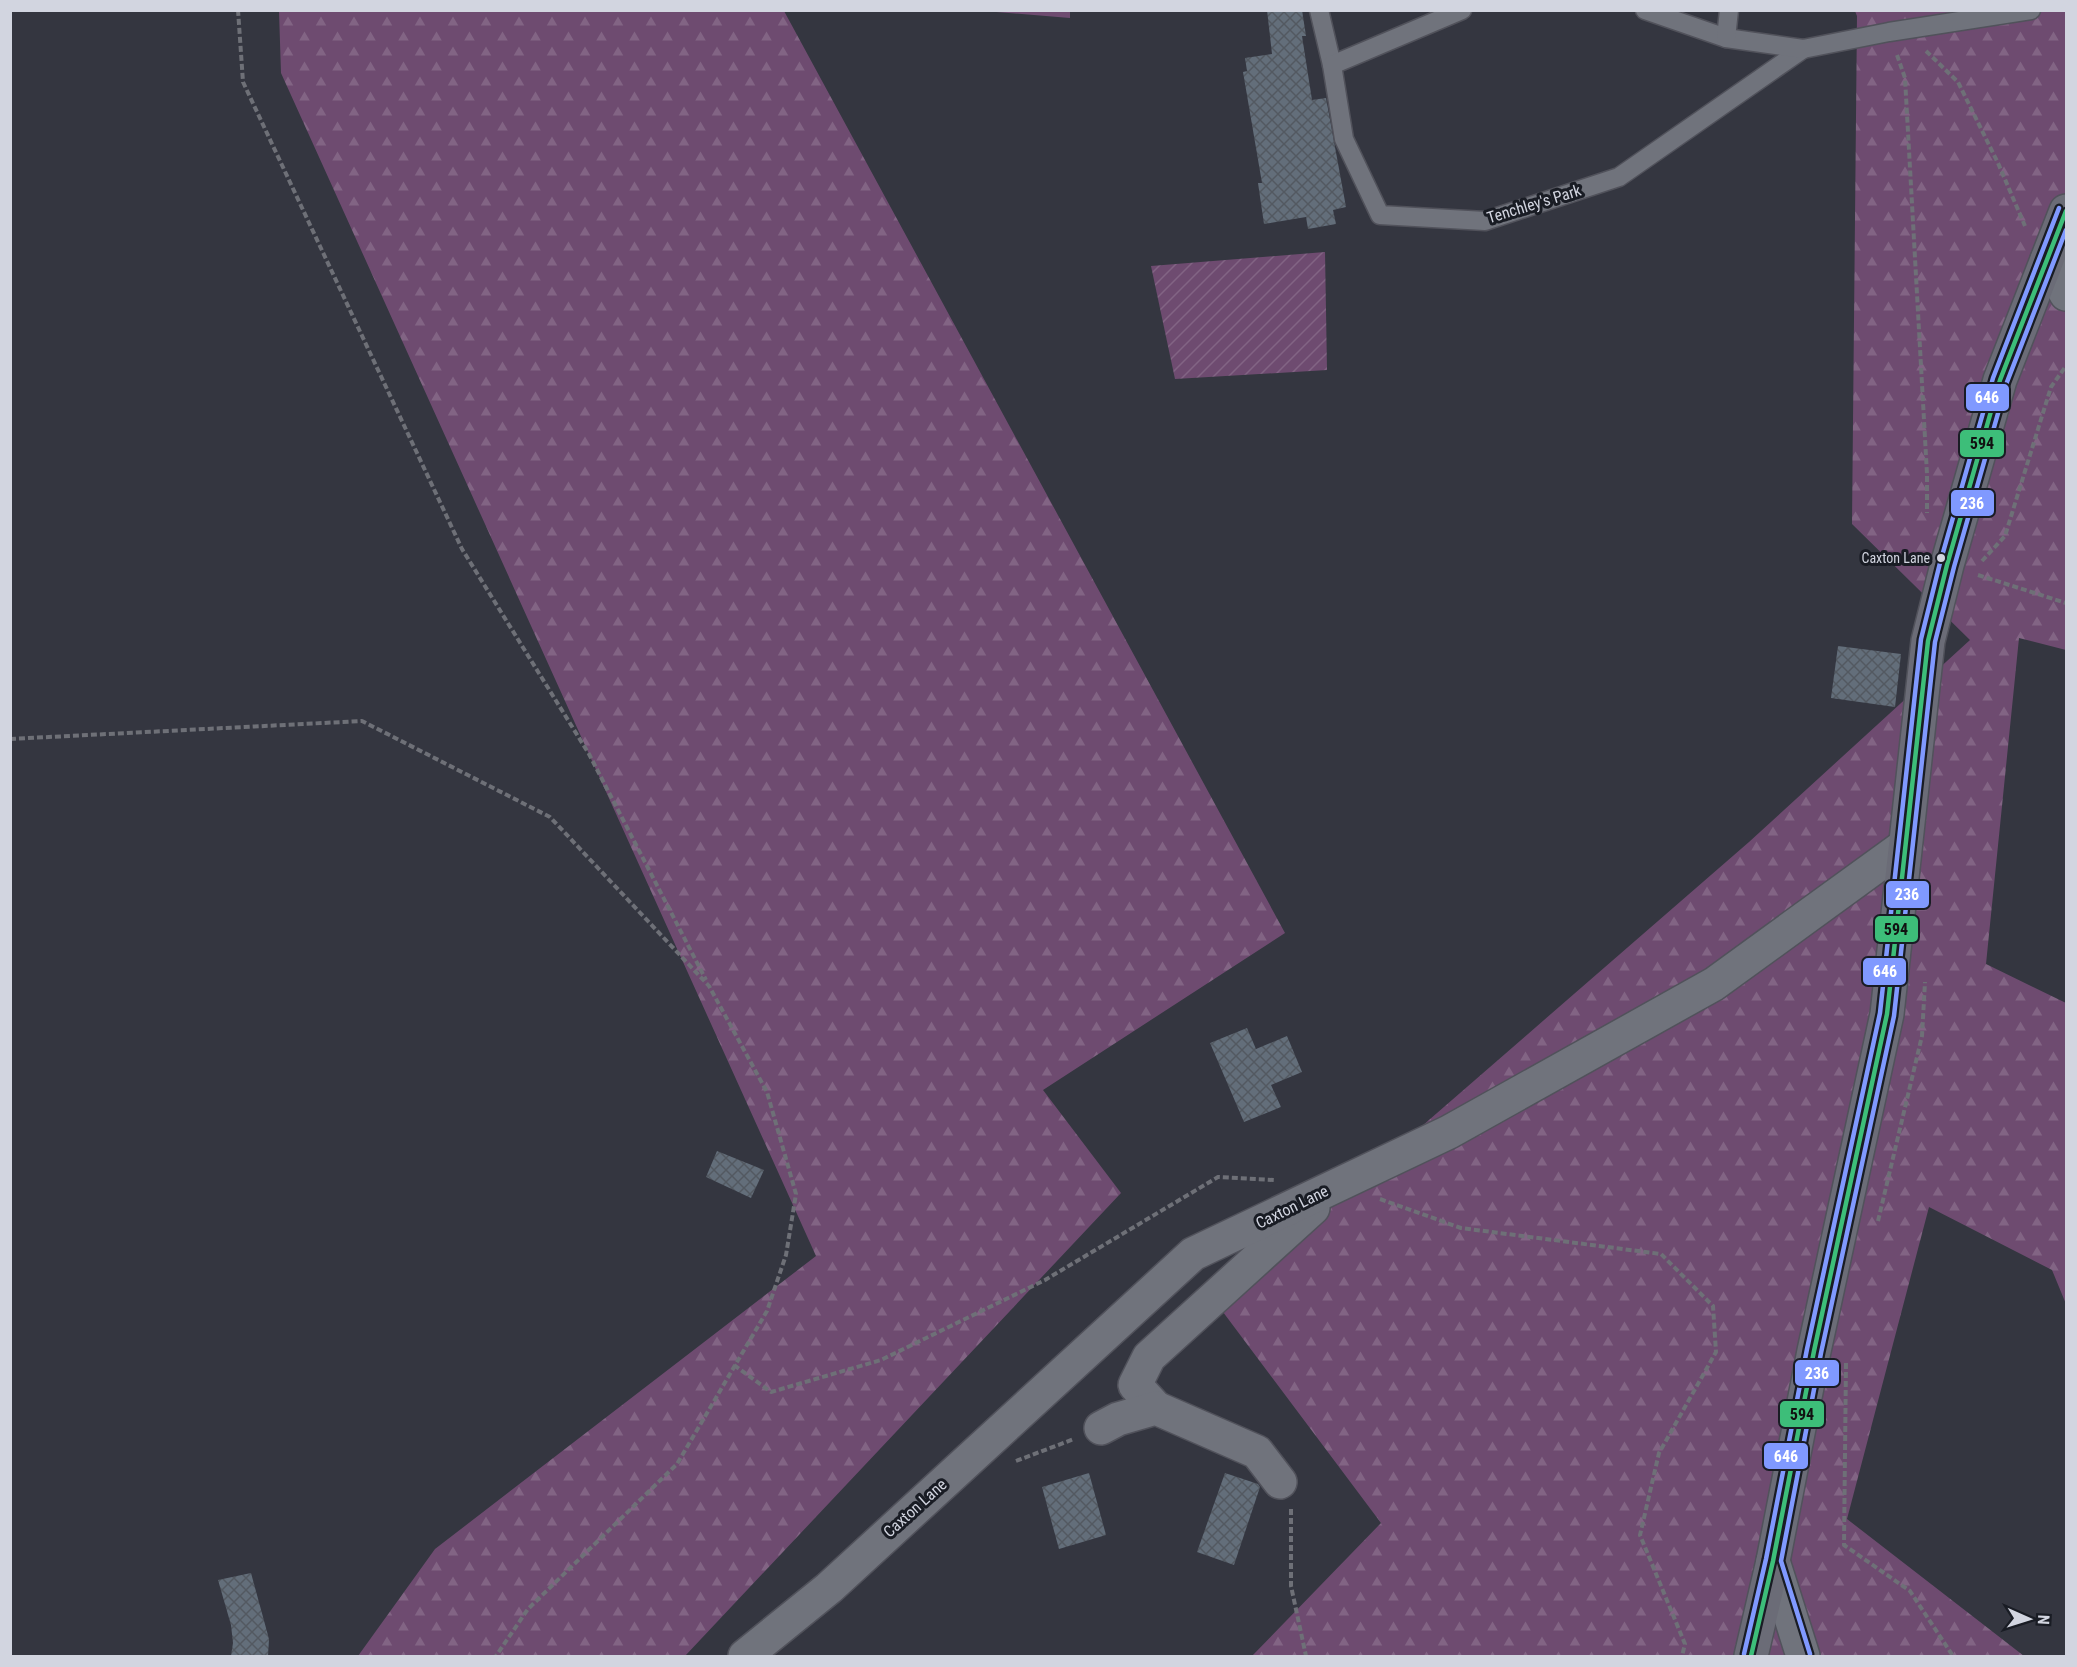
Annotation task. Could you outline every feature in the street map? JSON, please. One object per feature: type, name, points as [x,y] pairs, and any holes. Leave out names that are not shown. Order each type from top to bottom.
[{"type":"main road","points":[[1751,1656],[1773,1562],[1814,1351],[1887,1014],[1928,641],[1947,565],[2000,380],[2067,211]]},
{"type":"street","points":[[2047,260],[2067,294]]},
{"type":"street","name":"Caxton Lane","points":[[745,1656],[829,1588],[1193,1254],[1449,1132],[1714,984],[1904,846]]},
{"type":"street","points":[[1280,1482],[1257,1452],[1156,1408],[1136,1385],[1149,1357],[1339,1184]]},
{"type":"street","points":[[1101,1428],[1118,1419],[1156,1408]]},
{"type":"street","points":[[1773,1562],[1803,1656]]},
{"type":"lane","points":[[1319,10],[1332,65],[1462,10]]},
{"type":"lane","name":"Tenchley's Park","points":[[1645,10],[1726,38],[1803,49],[1889,32],[2031,10]]},
{"type":"lane","points":[[1726,38],[1729,10]]},
{"type":"lane","name":"Tenchley's Park","points":[[1332,65],[1344,139],[1380,215],[1485,221],[1619,177],[1803,49]]},
{"type":"path","points":[[238,10],[243,82],[462,549],[589,754],[709,986],[767,1092],[796,1194],[786,1255],[768,1311],[677,1464],[528,1609],[495,1656]]},
{"type":"path","points":[[1889,32],[1922,47],[1958,82],[1998,163],[2026,228],[2047,260]]},
{"type":"path","points":[[1889,32],[1905,78],[1927,474],[1927,518]]},
{"type":"path","points":[[1979,566],[2005,536],[2051,387],[2067,366]]},
{"type":"path","points":[[1972,573],[2067,603]]},
{"type":"path","points":[[10,740],[362,722],[550,817],[709,986]]},
{"type":"path","points":[[1877,1222],[1922,1036],[1926,976]]},
{"type":"path","points":[[734,1365],[771,1392],[881,1360],[1045,1280],[1218,1177],[1281,1180]]},
{"type":"path","points":[[1339,1184],[1461,1228],[1661,1254],[1713,1306],[1716,1352],[1659,1453],[1640,1535],[1684,1644],[1682,1656]]},
{"type":"path","points":[[1846,1362],[1844,1545],[1910,1591],[1953,1656]]},
{"type":"path","points":[[1280,1482],[1291,1498],[1291,1586],[1306,1656]]},
{"type":"green space","points":[[279,11],[784,11],[1285,933],[1043,1090],[1121,1193],[685,1656],[358,1656],[435,1549],[816,1256],[281,73]]},
{"type":"green space","points":[[984,11],[1070,11],[1070,18]]},
{"type":"green space","points":[[1855,11],[2066,11],[2066,650],[2019,638],[1986,964],[2066,1003],[2066,1304],[2052,1270],[1929,1207],[1847,1519],[2024,1656],[1252,1656],[1381,1523],[1217,1304],[1749,842],[1970,640],[1852,524],[1857,16]]},
{"type":"green space","points":[[1325,252],[1327,370],[1175,379],[1151,266]]},
{"type":"building","points":[[1267,10],[1302,10],[1306,36],[1302,36],[1312,100],[1326,98],[1346,207],[1333,210],[1336,224],[1308,229],[1306,217],[1264,224],[1258,183],[1262,183],[1243,72],[1247,71],[1245,58],[1272,54]]},
{"type":"building","points":[[1838,646],[1901,654],[1895,707],[1831,698]]},
{"type":"building","points":[[1247,1028],[1256,1049],[1287,1036],[1302,1072],[1271,1085],[1281,1107],[1244,1122],[1210,1043]]},
{"type":"building","points":[[717,1151],[764,1170],[751,1198],[706,1177]]},
{"type":"building","points":[[1089,1473],[1106,1535],[1059,1549],[1042,1487]]},
{"type":"building","points":[[1225,1473],[1258,1484],[1260,1487],[1234,1565],[1197,1552]]},
{"type":"building","points":[[251,1573],[269,1639],[268,1656],[231,1656],[233,1643],[231,1625],[218,1580]]},
{"type":"transit line","name":"646","points":[[1744,1654],[1766,1559],[1807,1349],[1880,1013],[1921,639],[1940,563],[1993,378],[2059,208]]},
{"type":"transit line","name":"594","points":[[1751,1656],[1773,1561],[1814,1351],[1887,1014],[1928,641],[1947,565],[2000,380],[2066,211]]},
{"type":"transit line","name":"236","points":[[1810,1654],[1781,1561],[1821,1353],[1894,1016],[1935,642],[2007,382],[2066,230]]},
{"type":"place","name":"Caxton Lane","points":[[1941,558]]}]
